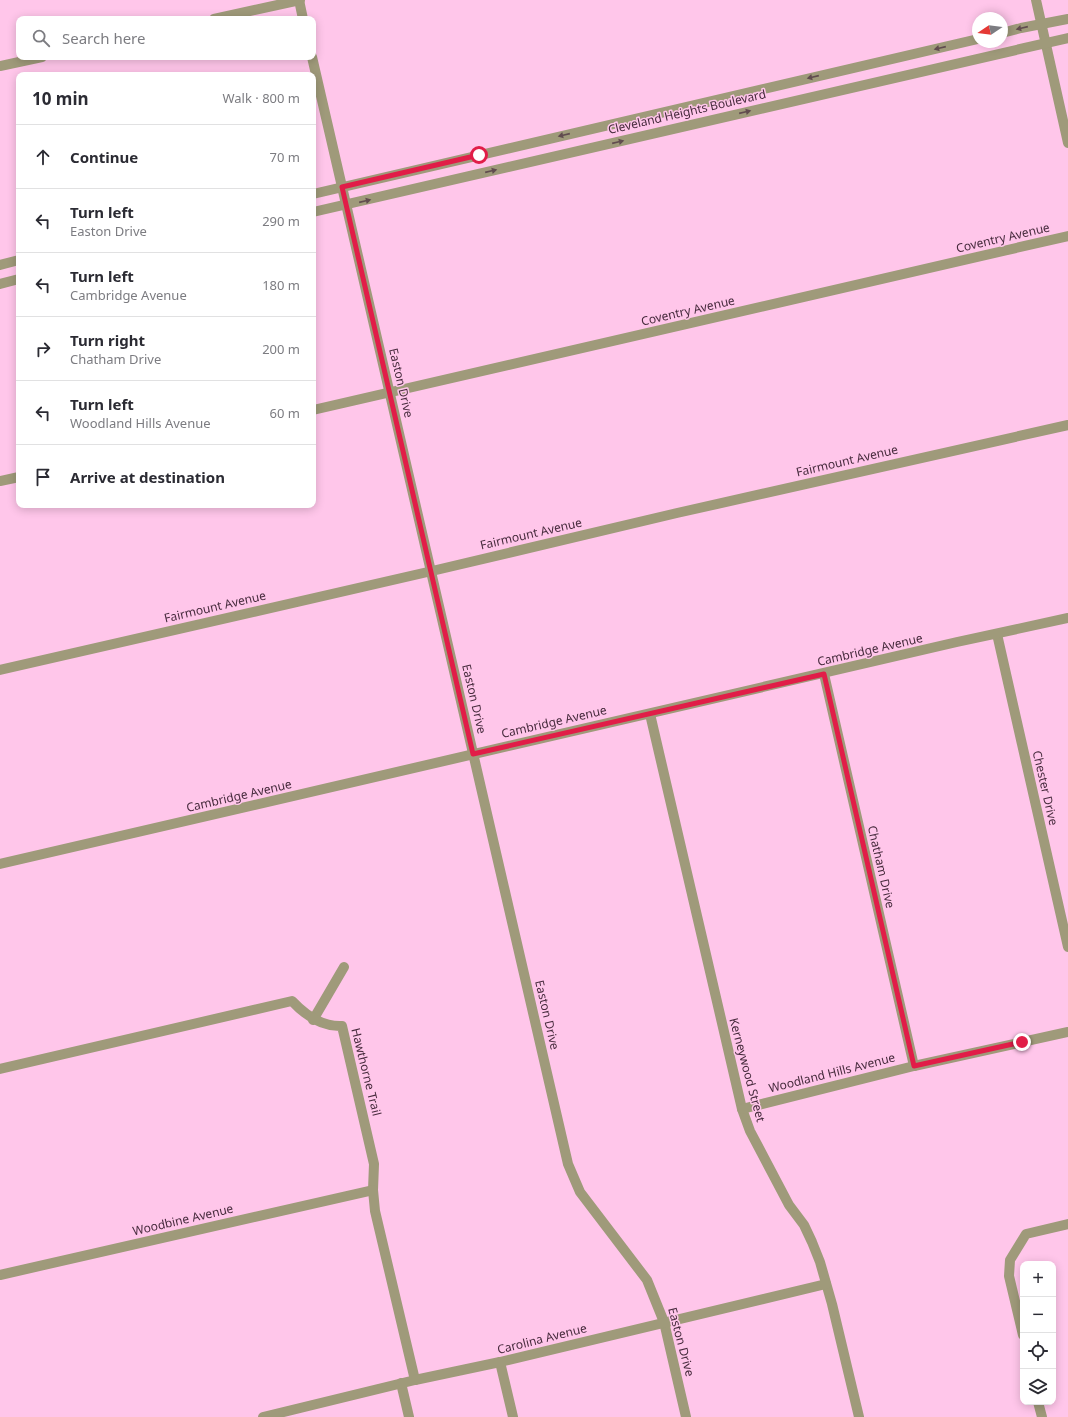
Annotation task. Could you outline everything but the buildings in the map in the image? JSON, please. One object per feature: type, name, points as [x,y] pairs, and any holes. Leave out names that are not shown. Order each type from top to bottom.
[{"type":"street","points":[[227,16],[299,0],[302,16]]},
{"type":"street","points":[[1036,0],[1047,42],[1068,144]]},
{"type":"street","points":[[1008,32],[1068,19]]},
{"type":"street","name":"Cleveland Heights Boulevard","points":[[316,211],[1068,38]]},
{"type":"street","name":"Cleveland Heights Boulevard","points":[[316,193],[972,40]]},
{"type":"street","points":[[0,66],[28,60]]},
{"type":"street","name":"Easton Drive","points":[[313,60],[315,72]]},
{"type":"street","name":"Easton Drive","points":[[316,74],[568,1164],[580,1192],[647,1280],[664,1322],[686,1417]]},
{"type":"street","points":[[691,106],[695,124]]},
{"type":"street","name":"Coventry Avenue","points":[[316,409],[391,394],[1068,236]]},
{"type":"street","points":[[0,265],[16,264]]},
{"type":"street","points":[[0,284],[16,280]]},
{"type":"street","name":"Fairmount Avenue","points":[[0,670],[1068,424]]},
{"type":"street","points":[[0,482],[16,478]]},
{"type":"street","name":"Cambridge Avenue","points":[[0,864],[957,642],[1068,618]]},
{"type":"street","name":"Chester Drive","points":[[997,634],[1068,947]]},
{"type":"street","name":"Chatham Drive","points":[[824,674],[914,1066]]},
{"type":"street","name":"Kerneywood Street","points":[[650,714],[742,1109],[750,1131],[786,1198],[804,1225],[820,1262],[859,1417]]},
{"type":"street","points":[[313,1020],[344,967]]},
{"type":"street","name":"Hawthorne Trail","points":[[0,1069],[292,1001],[300,1010],[313,1020],[336,1027],[342,1026],[374,1164],[373,1190],[377,1218],[415,1380]]},
{"type":"street","name":"Woodland Hills Avenue","points":[[742,1109],[914,1066],[1068,1032]]},
{"type":"street","name":"Woodbine Avenue","points":[[0,1275],[373,1190]]},
{"type":"street","points":[[1023,1333],[1009,1276],[1010,1260],[1026,1234],[1068,1224]]},
{"type":"street","name":"Carolina Avenue","points":[[263,1417],[401,1383],[500,1362],[826,1284]]},
{"type":"street","points":[[500,1362],[513,1417]]},
{"type":"street","points":[[401,1383],[409,1417]]},
{"type":"street","points":[[1039,1405],[1042,1417]]},
{"type":"street","points":[[308,1406],[311,1417]]},
{"type":"route","points":[[479,155],[342,187],[473,754],[824,674],[914,1066],[1022,1042]]}]
